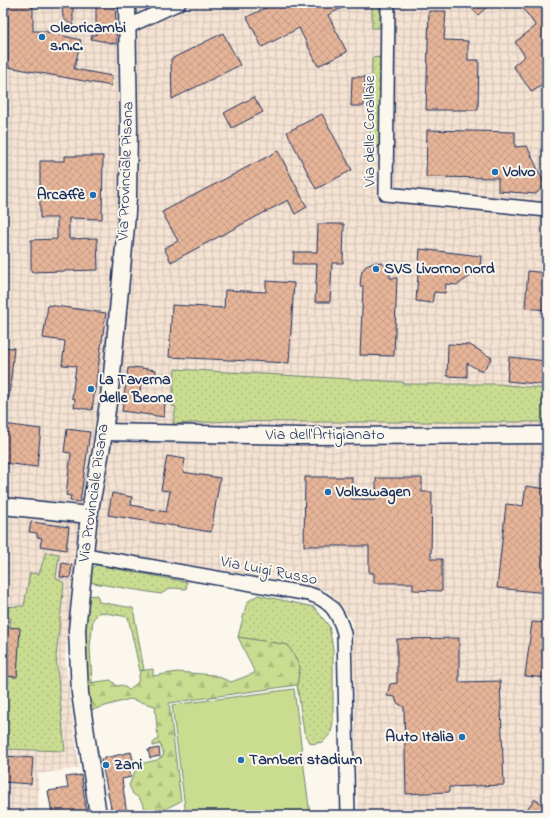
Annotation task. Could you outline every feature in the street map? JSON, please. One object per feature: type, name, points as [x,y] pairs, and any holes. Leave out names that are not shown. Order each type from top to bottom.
[{"type":"street","name":"Via Provinciale Pisana","points":[[98,815],[80,693],[77,630],[89,515],[104,432],[115,348],[128,198],[129,128],[127,3]]},
{"type":"street","points":[[127,27],[179,3]]},
{"type":"street","name":"Via delle Corallaie","points":[[388,3],[386,194],[547,210]]},
{"type":"street","name":"Via dell'Artigianato","points":[[104,432],[300,436],[547,435]]},
{"type":"street","points":[[3,506],[89,515]]},
{"type":"street","name":"Via Luigi Russo","points":[[85,555],[309,594],[330,605],[338,617],[344,633],[348,815]]},
{"type":"shaded area","points":[[3,3],[547,3],[547,815],[358,815],[352,620],[328,591],[261,577],[76,546],[65,659],[79,768],[38,774],[39,815],[3,815]]},
{"type":"green space","points":[[372,3],[380,3],[379,28],[372,28]]},
{"type":"green space","points":[[380,57],[379,147],[370,150],[372,58]]},
{"type":"green space","points":[[175,369],[403,382],[403,384],[498,384],[547,389],[547,422],[230,421],[173,424],[176,407],[172,406]]},
{"type":"green space","points":[[46,552],[59,554],[56,578],[64,583],[56,657],[65,751],[3,749],[3,676],[11,618],[3,617],[3,607],[24,606],[30,573],[39,574]]},
{"type":"green space","points":[[96,565],[187,582],[186,589],[171,588],[161,594],[93,583],[90,581],[90,574],[91,570]]},
{"type":"green space","points":[[97,595],[99,602],[133,608],[144,670],[140,671],[128,617],[100,612],[93,619],[90,647],[92,683],[84,683],[82,648],[87,596]]},
{"type":"green space","points":[[258,595],[314,607],[329,626],[333,649],[333,722],[331,733],[323,742],[311,744],[304,732],[297,685],[300,667],[288,645],[238,637],[247,602]]},
{"type":"green space","points":[[238,637],[288,645],[300,667],[297,685],[169,703],[181,801],[153,815],[149,815],[139,798],[133,794],[129,785],[136,769],[144,763],[157,760],[164,755],[160,744],[153,746],[153,743],[158,739],[155,706],[130,699],[88,711],[88,683],[111,680],[117,686],[122,685],[129,690],[138,682],[140,671],[153,669],[153,676],[177,672],[214,675],[231,682],[255,673]]},
{"type":"green space","name":"Tamberi stadium","points":[[294,689],[310,815],[186,815],[172,705]]},
{"type":"building","points":[[8,3],[33,3],[33,31],[47,31],[81,40],[74,69],[112,76],[111,86],[8,67]]},
{"type":"building","points":[[62,3],[73,3],[73,27],[63,18]]},
{"type":"building","points":[[96,3],[115,3],[117,44],[91,39],[92,35],[96,35]]},
{"type":"building","points":[[276,3],[352,3],[328,15],[347,52],[318,66],[299,28],[262,47],[247,17]]},
{"type":"building","points":[[467,3],[491,3],[478,15]]},
{"type":"building","points":[[519,3],[547,3],[547,82],[532,92],[513,66],[525,56],[515,42],[536,26]]},
{"type":"building","points":[[429,11],[446,11],[444,40],[468,41],[468,60],[479,60],[478,110],[426,110]]},
{"type":"building","points":[[223,33],[240,65],[172,99],[171,59]]},
{"type":"building","points":[[352,77],[365,77],[364,106],[351,106]]},
{"type":"building","points":[[254,97],[263,112],[232,128],[224,113]]},
{"type":"building","points":[[322,114],[352,170],[316,189],[287,132]]},
{"type":"building","points":[[427,130],[515,132],[515,147],[527,146],[545,185],[536,194],[498,191],[498,178],[426,177]]},
{"type":"building","points":[[278,151],[307,207],[295,214],[288,200],[171,262],[164,248],[178,241],[162,212]]},
{"type":"building","points":[[65,156],[103,156],[102,219],[69,218],[69,239],[97,238],[98,270],[31,272],[31,240],[57,239],[57,218],[40,218],[40,161],[65,161]]},
{"type":"building","points":[[318,224],[344,224],[343,263],[332,263],[330,302],[315,302],[317,264],[293,264],[294,252],[317,252]]},
{"type":"building","points":[[420,249],[481,256],[480,270],[457,285],[446,284],[445,293],[434,292],[432,303],[416,301]]},
{"type":"building","points":[[376,262],[382,263],[386,266],[390,272],[390,278],[397,278],[394,356],[360,355],[363,286],[360,286],[361,276],[362,271],[366,266]]},
{"type":"building","points":[[528,271],[547,273],[547,310],[525,308]]},
{"type":"building","points":[[266,281],[294,283],[289,363],[169,357],[172,305],[224,308],[225,290],[266,292]]},
{"type":"building","points":[[48,305],[106,313],[92,410],[74,407],[75,399],[72,398],[76,366],[62,365],[65,341],[43,338]]},
{"type":"building","points":[[448,344],[470,345],[492,358],[482,372],[467,363],[467,377],[447,376]]},
{"type":"building","points":[[3,347],[14,348],[9,398],[3,398]]},
{"type":"building","points":[[509,357],[547,361],[547,385],[507,381]]},
{"type":"building","points":[[134,367],[156,370],[155,379],[142,378],[139,399],[165,402],[164,417],[122,411],[128,368]]},
{"type":"building","points":[[3,424],[41,429],[37,467],[3,463]]},
{"type":"building","points":[[67,429],[90,432],[80,502],[70,501],[71,496],[66,495],[71,453],[64,452]]},
{"type":"building","points":[[167,456],[185,459],[183,472],[220,478],[211,532],[108,515],[112,493],[132,497],[131,505],[166,512],[170,491],[161,490]]},
{"type":"building","points":[[305,477],[352,477],[352,499],[376,499],[376,478],[422,478],[422,492],[432,492],[431,559],[442,559],[442,591],[413,590],[413,583],[374,583],[374,573],[369,573],[369,546],[304,546]]},
{"type":"building","points":[[526,486],[547,489],[547,593],[497,588],[506,504],[523,506]]},
{"type":"building","points":[[31,522],[69,527],[66,550],[40,546],[42,538],[37,537],[37,533],[29,532]]},
{"type":"building","points":[[62,563],[72,565],[70,578],[60,577]]},
{"type":"building","points":[[532,622],[547,623],[547,678],[525,676]]},
{"type":"building","points":[[3,627],[20,628],[17,677],[3,676]]},
{"type":"building","points":[[459,638],[459,682],[500,681],[504,785],[449,787],[449,792],[406,794],[404,707],[397,703],[395,697],[387,696],[390,684],[397,683],[397,639]]},
{"type":"building","points":[[159,748],[160,756],[150,758],[148,750]]},
{"type":"building","points":[[131,752],[134,763],[128,765],[131,777],[122,779],[126,808],[130,815],[107,815],[107,810],[111,808],[101,759]]},
{"type":"building","points":[[3,756],[33,758],[31,784],[3,782]]},
{"type":"building","points":[[81,775],[87,814],[62,815],[52,813],[48,791],[68,788],[66,777]]},
{"type":"building","points":[[535,799],[547,808],[547,815],[522,815]]},
{"type":"place","name":"Oleoricambi s.n.c.","points":[[42,37]]},
{"type":"place","name":"Volvo","points":[[495,172]]},
{"type":"place","name":"Arcaffè","points":[[93,195]]},
{"type":"place","name":"SVS Livorno nord","points":[[376,269]]},
{"type":"place","name":"La Taverna delle Beone","points":[[91,389]]},
{"type":"place","name":"Volkswagen","points":[[328,492]]},
{"type":"place","name":"Auto Italia","points":[[462,737]]},
{"type":"place","name":"Tamberi stadium","points":[[241,760]]},
{"type":"place","name":"Zani","points":[[106,765]]}]
